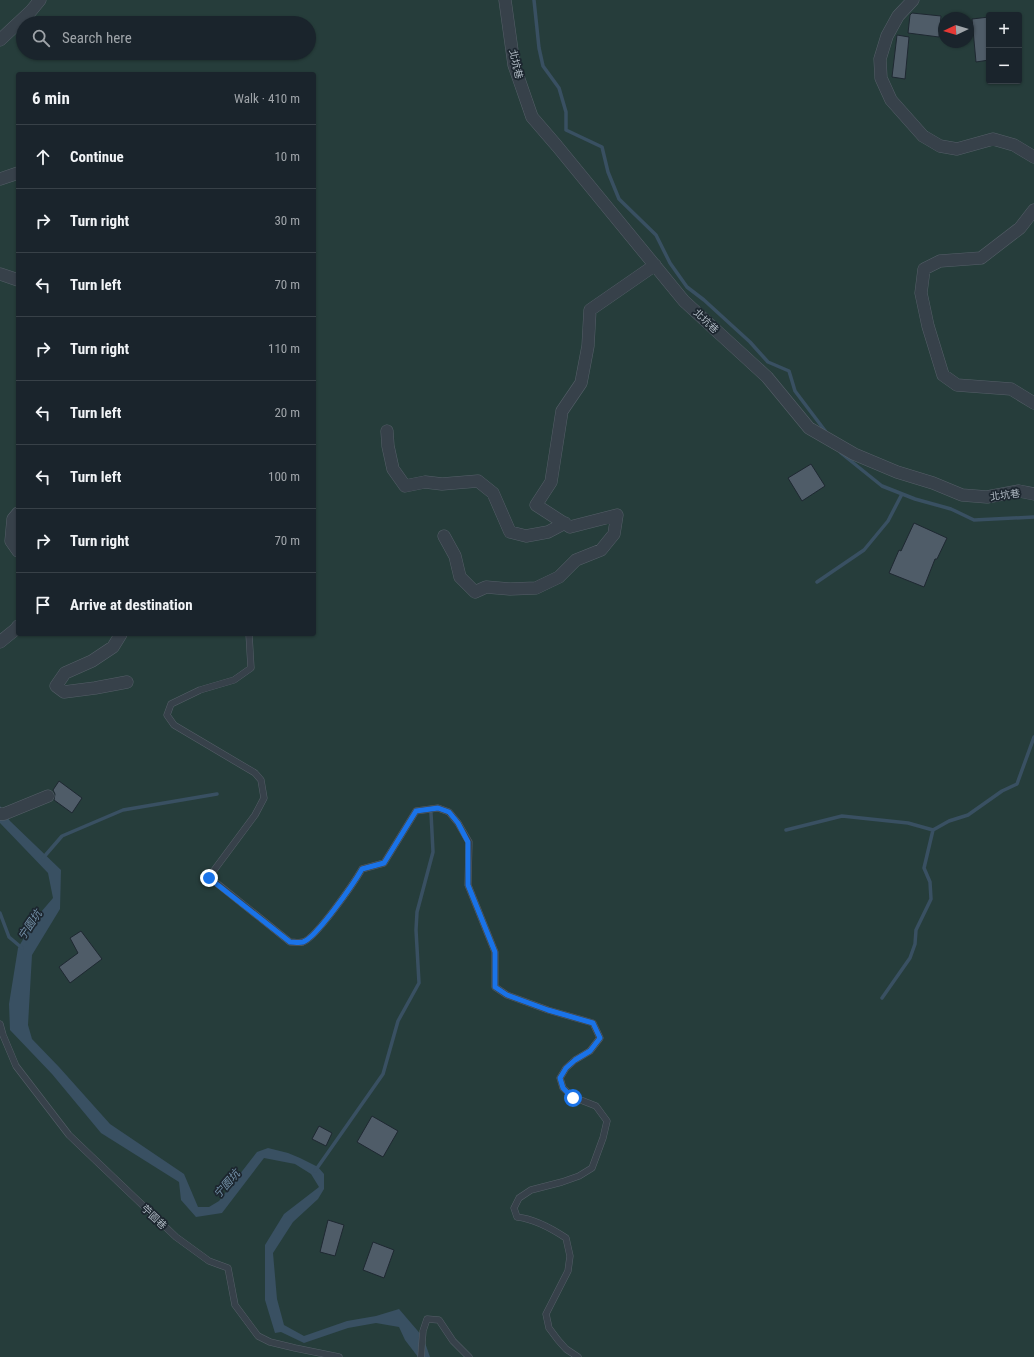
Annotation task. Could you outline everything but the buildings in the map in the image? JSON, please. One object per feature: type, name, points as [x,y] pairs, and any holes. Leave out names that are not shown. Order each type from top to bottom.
[{"type":"street","points":[[25,16],[40,0]]},
{"type":"street","name":"北坑巷","points":[[504,0],[514,65],[532,117],[558,146],[684,301],[766,377],[809,428],[854,454],[897,472],[933,483],[962,495],[987,497],[1019,491],[1034,494]]},
{"type":"street","points":[[913,0],[898,16],[886,36],[880,59],[881,78],[891,100],[922,136],[940,146],[957,149],[993,139],[1014,145],[1034,157]]},
{"type":"street","points":[[0,40],[16,25]]},
{"type":"street","points":[[0,179],[16,175]]},
{"type":"street","points":[[1034,210],[1020,228],[981,258],[940,261],[924,269],[921,292],[928,326],[943,375],[956,385],[1011,389],[1034,403]]},
{"type":"street","points":[[444,536],[455,556],[460,578],[475,592],[486,587],[510,589],[536,588],[559,577],[576,560],[601,550],[614,534],[617,515],[570,526],[536,505],[551,482],[562,411],[581,383],[588,346],[590,310],[654,265]]},
{"type":"street","points":[[0,274],[16,279]]},
{"type":"street","points":[[387,432],[388,446],[393,469],[405,486],[425,482],[442,484],[478,481],[493,493],[510,532],[526,536],[548,532],[565,523]]},
{"type":"street","points":[[16,515],[13,519],[11,541],[16,548]]},
{"type":"street","points":[[0,642],[16,629]]},
{"type":"street","points":[[120,636],[113,647],[92,661],[66,673],[56,686],[64,692],[127,682]]},
{"type":"street","points":[[0,814],[4,814],[48,796]]},
{"type":"lane","points":[[249,636],[251,668],[234,680],[200,690],[171,704],[167,715],[174,725],[255,773],[261,780],[264,798],[258,809],[209,878],[290,942],[302,942],[313,935],[353,885],[362,869],[384,863],[416,811],[438,808],[449,812],[458,823],[468,842],[468,885],[495,952],[495,987],[507,995],[548,1010],[593,1023],[600,1038],[590,1051],[575,1060],[566,1068],[560,1078],[563,1088],[573,1098],[596,1106],[607,1121],[603,1138],[592,1168],[567,1180],[531,1190],[519,1198],[514,1208],[517,1217],[528,1219],[554,1230],[566,1238],[570,1256],[568,1271],[546,1314],[549,1328],[566,1349],[578,1357]]},
{"type":"lane","name":"苧園巷","points":[[0,1024],[16,1066],[69,1135],[176,1237],[209,1261],[228,1268],[235,1305],[258,1336],[270,1342],[339,1357]]},
{"type":"lane","points":[[421,1357],[423,1331],[427,1318],[439,1320],[453,1341],[469,1357]]},
{"type":"green space","points":[[0,0],[1034,0],[1034,1357],[0,1357]]},
{"type":"water","points":[[0,806],[10,821],[61,870],[60,909],[32,955],[28,1025],[32,1039],[110,1124],[184,1174],[198,1207],[209,1207],[219,1201],[257,1152],[268,1148],[288,1153],[318,1167],[324,1174],[324,1189],[318,1199],[293,1222],[273,1253],[277,1299],[284,1325],[304,1336],[347,1321],[376,1316],[399,1309],[423,1337],[430,1357],[418,1357],[405,1340],[399,1327],[376,1323],[348,1328],[304,1343],[281,1332],[275,1333],[265,1300],[265,1245],[284,1214],[319,1187],[311,1174],[295,1164],[264,1158],[222,1213],[196,1217],[181,1200],[179,1182],[101,1133],[52,1074],[10,1030],[9,1004],[18,948],[35,919],[53,898],[48,873],[0,823]]},
{"type":"waterway","points":[[534,0],[539,48],[543,66],[559,88],[566,112],[566,130],[602,147],[608,172],[619,199],[656,235],[670,263],[687,287],[704,300],[750,342],[768,362],[789,371],[795,391],[826,432]]},
{"type":"waterway","points":[[841,453],[882,486],[915,499],[951,509],[974,520],[1034,517]]},
{"type":"waterway","points":[[817,582],[864,550],[888,521],[902,494]]},
{"type":"waterway","points":[[882,998],[910,958],[915,944],[916,930],[931,899],[930,882],[924,868],[933,830],[949,821],[968,815],[1002,791],[1017,784],[1034,737]]},
{"type":"waterway","points":[[43,858],[62,836],[123,810],[217,794]]},
{"type":"waterway","points":[[315,1171],[383,1074],[398,1021],[419,983],[416,930],[417,912],[433,852],[431,813]]},
{"type":"waterway","points":[[786,830],[842,816],[908,823],[933,830]]},
{"type":"waterway","name":"宁園坑","points":[[0,913],[9,937],[22,948]]},
{"type":"route","points":[[209,878],[290,942],[302,942],[313,935],[353,885],[362,869],[384,863],[416,811],[438,808],[449,812],[458,823],[468,842],[468,885],[495,952],[495,987],[507,995],[548,1010],[593,1023],[600,1038],[590,1051],[575,1060],[566,1068],[560,1078],[563,1088],[573,1098]]}]
